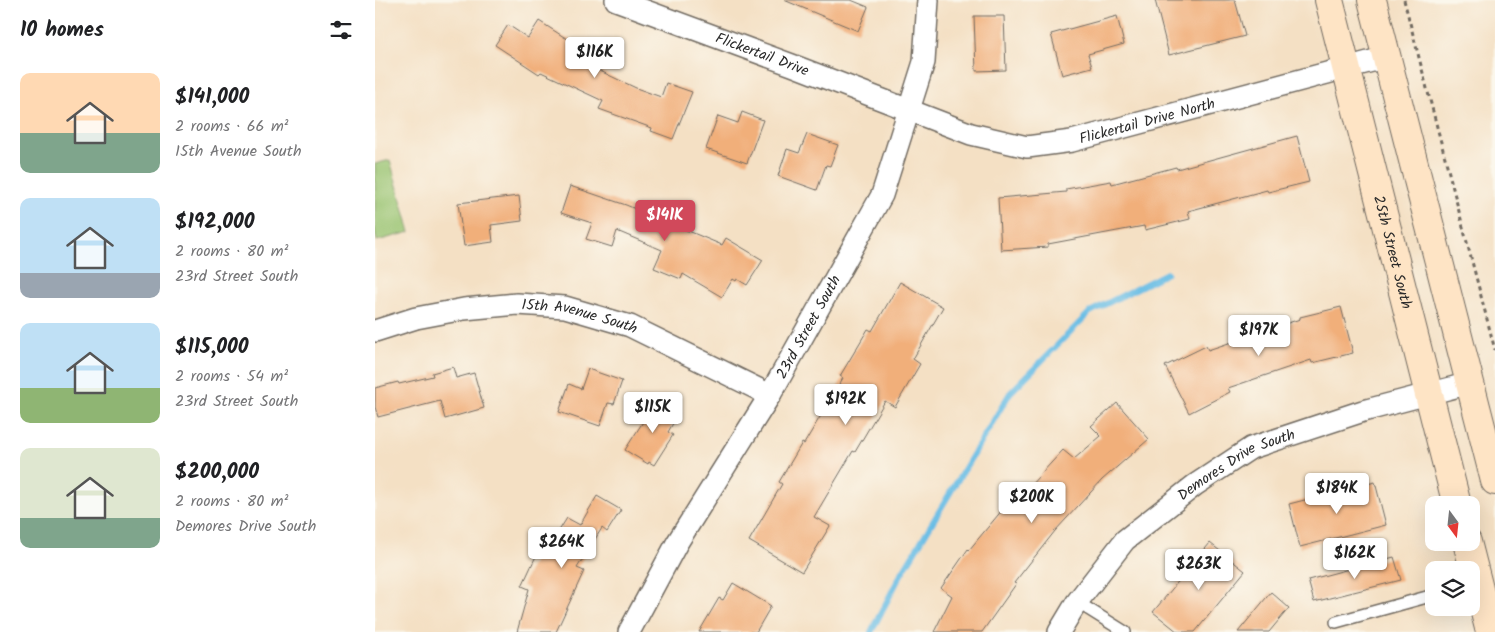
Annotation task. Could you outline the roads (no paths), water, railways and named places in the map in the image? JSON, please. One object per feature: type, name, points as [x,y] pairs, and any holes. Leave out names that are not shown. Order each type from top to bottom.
[{"type":"main road","name":"25th Street South","points":[[1329,0],[1455,496]]},
{"type":"main road","points":[[1372,0],[1495,481]]},
{"type":"main road","points":[[1480,602],[1490,632]]},
{"type":"street","name":"Flickertail Drive","points":[[616,0],[792,64],[909,110]]},
{"type":"street","name":"23rd Street South","points":[[629,632],[677,544],[770,395],[881,195],[924,62],[928,0]]},
{"type":"street","name":"Flickertail Drive North","points":[[909,110],[971,134],[1027,147],[1072,142],[1387,57]]},
{"type":"street","name":"15th Avenue South","points":[[375,330],[416,318],[464,310],[517,304],[565,307],[630,326],[770,395]]},
{"type":"street","name":"Demores Drive South","points":[[1059,632],[1077,602],[1125,540],[1195,485],[1251,448],[1363,411],[1470,383]]},
{"type":"lane","points":[[1336,622],[1425,597]]},
{"type":"lane","points":[[1077,602],[1125,632]]},
{"type":"lane","points":[[1490,632],[1495,631]]},
{"type":"waterway","points":[[871,632],[899,578],[1010,393],[1090,312],[1167,273]]}]
